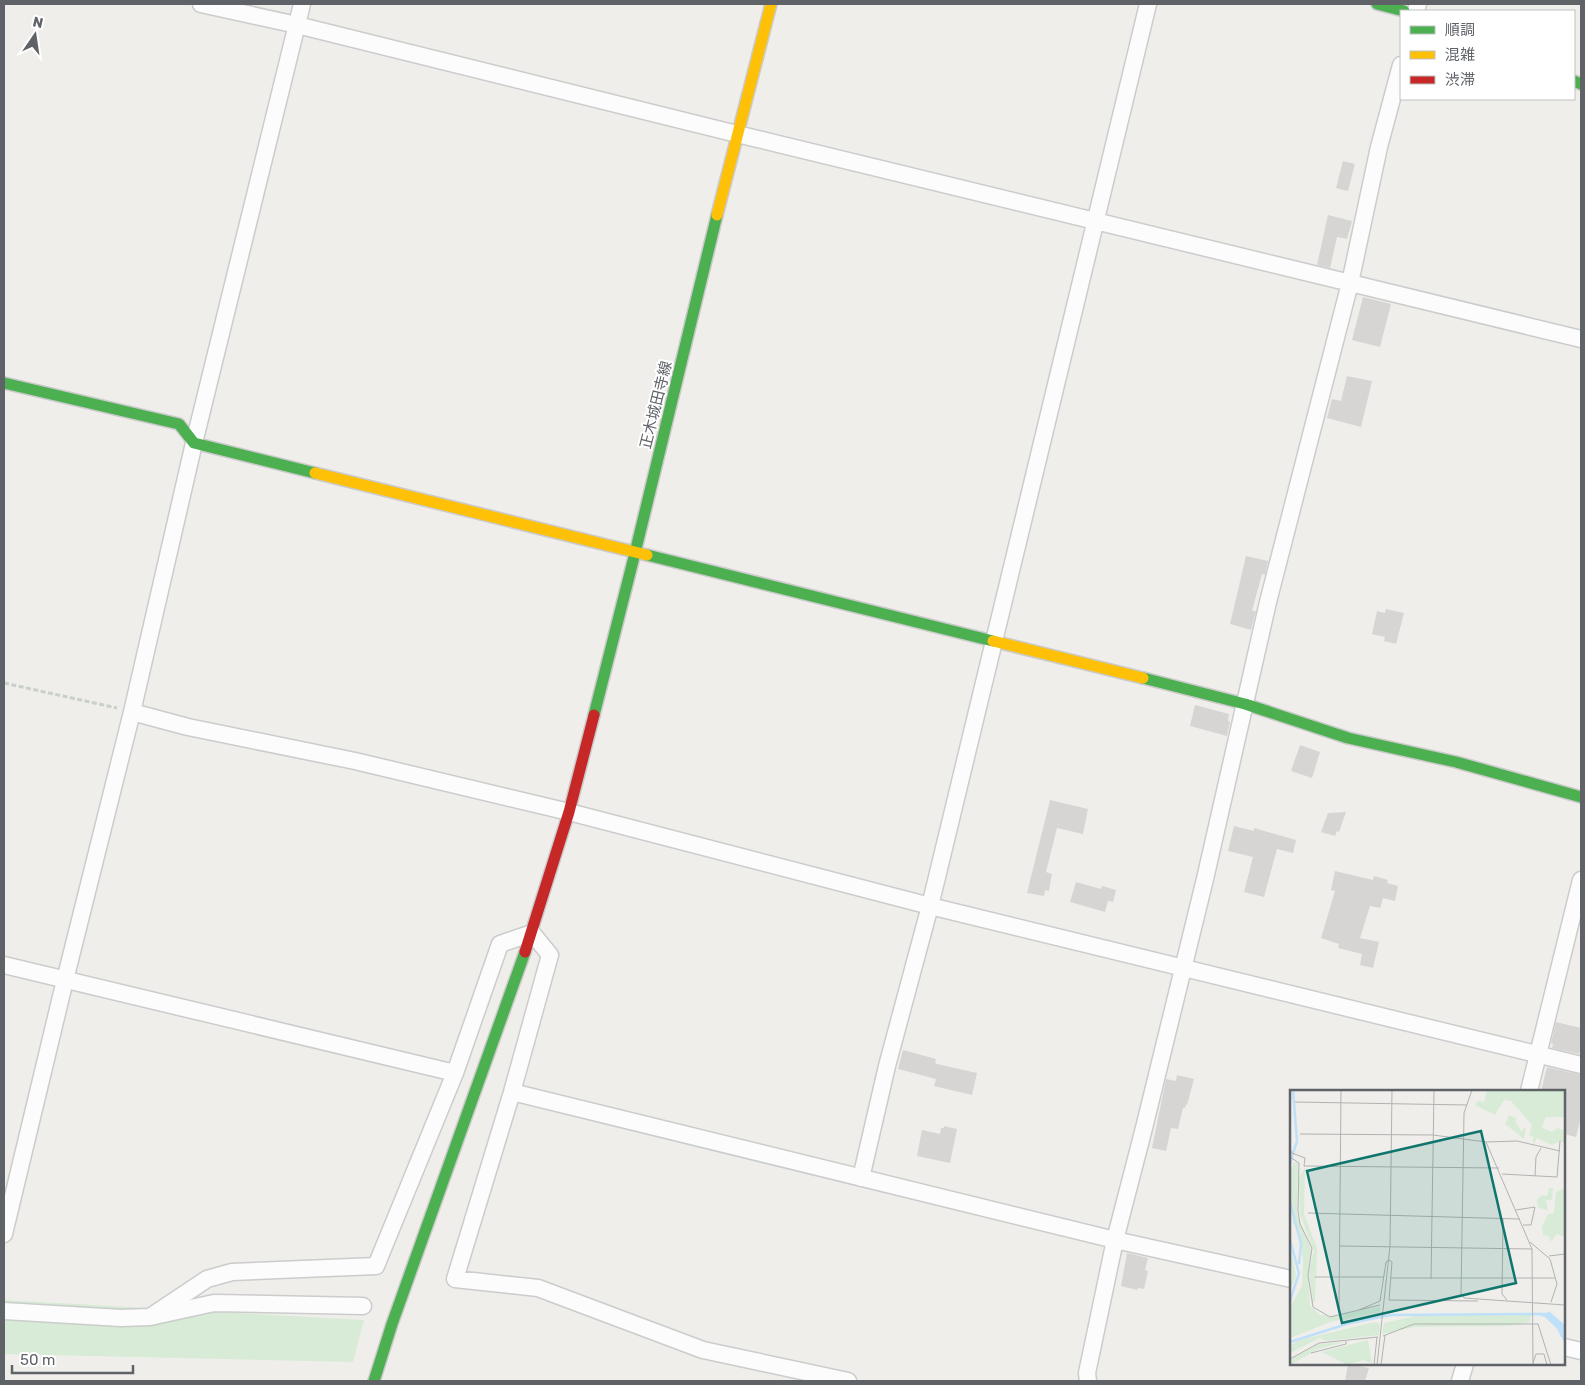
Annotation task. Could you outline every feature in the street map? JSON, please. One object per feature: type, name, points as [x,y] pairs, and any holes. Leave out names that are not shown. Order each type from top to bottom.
[{"type":"street","points":[[201,4],[297,25],[1581,339]]},
{"type":"street","points":[[4,1234],[132,712],[194,443],[302,4]]},
{"type":"street","name":"正木城田寺線","points":[[374,1381],[392,1324],[532,933],[569,812],[635,553],[770,4]]},
{"type":"street","points":[[861,1178],[890,1057],[930,906],[1148,4]]},
{"type":"street","points":[[1377,4],[1400,10]]},
{"type":"street","points":[[1088,1381],[1087,1373],[1115,1240],[1183,968],[1268,602],[1350,284],[1379,147],[1400,69]]},
{"type":"street","points":[[4,383],[179,424],[194,443],[994,640],[1245,704],[1348,738],[1456,762],[1581,797]]},
{"type":"street","points":[[132,712],[188,727],[355,761],[569,812],[930,906],[1581,1065]]},
{"type":"street","points":[[1529,1090],[1581,880]]},
{"type":"street","points":[[150,1317],[207,1279],[232,1272],[376,1266],[455,1074],[500,944],[532,933],[550,955],[512,1092],[456,1279],[538,1288],[703,1350],[848,1381]]},
{"type":"street","points":[[4,965],[455,1074]]},
{"type":"street","points":[[512,1092],[1115,1240],[1290,1279]]},
{"type":"street","points":[[4,1311],[94,1317],[150,1317],[214,1303],[363,1306]]},
{"type":"street","points":[[1565,1347],[1581,1351]]},
{"type":"street","points":[[1460,1381],[1465,1365]]},
{"type":"path","points":[[4,683],[132,712]]},
{"type":"green space","points":[[4,1300],[364,1320],[353,1362],[4,1354]]},
{"type":"building","points":[[1343,161],[1355,164],[1348,191],[1336,188]]},
{"type":"building","points":[[1328,215],[1352,221],[1347,239],[1337,237],[1330,268],[1317,265]]},
{"type":"building","points":[[1363,297],[1391,304],[1380,347],[1352,340]]},
{"type":"building","points":[[1347,376],[1372,381],[1361,427],[1327,418],[1332,399],[1341,401]]},
{"type":"building","points":[[1246,556],[1268,561],[1265,575],[1262,574],[1252,611],[1256,611],[1251,630],[1230,624]]},
{"type":"building","points":[[1386,609],[1404,613],[1396,644],[1384,641],[1385,637],[1372,634],[1377,611],[1385,613]]},
{"type":"building","points":[[1195,705],[1229,714],[1228,721],[1230,722],[1227,736],[1190,726]]},
{"type":"building","points":[[1300,745],[1320,752],[1312,778],[1291,771]]},
{"type":"building","points":[[1050,800],[1088,809],[1083,834],[1057,828],[1046,872],[1052,874],[1049,891],[1045,890],[1044,896],[1027,893]]},
{"type":"building","points":[[1346,812],[1339,832],[1337,831],[1335,836],[1321,832],[1328,813]]},
{"type":"building","points":[[1234,826],[1254,831],[1254,828],[1296,840],[1293,853],[1277,849],[1264,897],[1244,892],[1253,857],[1228,851]]},
{"type":"building","points":[[1335,871],[1373,880],[1374,876],[1388,880],[1387,883],[1398,886],[1395,901],[1383,898],[1380,908],[1370,906],[1360,938],[1379,942],[1373,968],[1360,965],[1362,954],[1338,948],[1339,944],[1321,938],[1335,891],[1331,890]]},
{"type":"building","points":[[1076,882],[1101,889],[1102,886],[1116,890],[1113,902],[1108,901],[1105,912],[1070,902]]},
{"type":"building","points":[[1556,1022],[1581,1028],[1579,1054],[1552,1048],[1553,1044],[1551,1043]]},
{"type":"building","points":[[903,1050],[936,1059],[935,1062],[937,1064],[977,1073],[972,1095],[934,1086],[936,1079],[898,1069]]},
{"type":"building","points":[[1547,1067],[1581,1075],[1581,1117],[1576,1137],[1565,1134],[1565,1090],[1541,1090]]},
{"type":"building","points":[[1177,1075],[1194,1079],[1187,1105],[1183,1108],[1178,1129],[1171,1128],[1166,1151],[1152,1148],[1166,1079],[1176,1081]]},
{"type":"building","points":[[944,1126],[957,1129],[950,1163],[917,1156],[922,1130],[940,1134],[941,1128],[944,1128]]},
{"type":"building","points":[[1127,1253],[1148,1258],[1145,1270],[1148,1271],[1144,1289],[1138,1288],[1137,1290],[1121,1286]]},
{"type":"building","points":[[1348,1365],[1369,1368],[1365,1381],[1345,1381]]},
{"type":"traffic: fast","points":[[1377,4],[1400,10]]},
{"type":"traffic: fast","points":[[1575,81],[1581,84]]},
{"type":"traffic: fast","points":[[594,715],[717,215]]},
{"type":"traffic: fast","points":[[4,383],[179,424],[194,443],[315,473]]},
{"type":"traffic: fast","points":[[647,555],[993,641]]},
{"type":"traffic: fast","points":[[1143,678],[1245,704],[1348,738],[1456,762],[1581,797]]},
{"type":"traffic: fast","points":[[374,1381],[392,1324],[525,952]]},
{"type":"traffic: slow","points":[[717,215],[771,4]]},
{"type":"traffic: slow","points":[[315,473],[647,555]]},
{"type":"traffic: slow","points":[[993,641],[1143,678]]},
{"type":"traffic: jam","points":[[525,952],[569,812],[594,715]]}]
